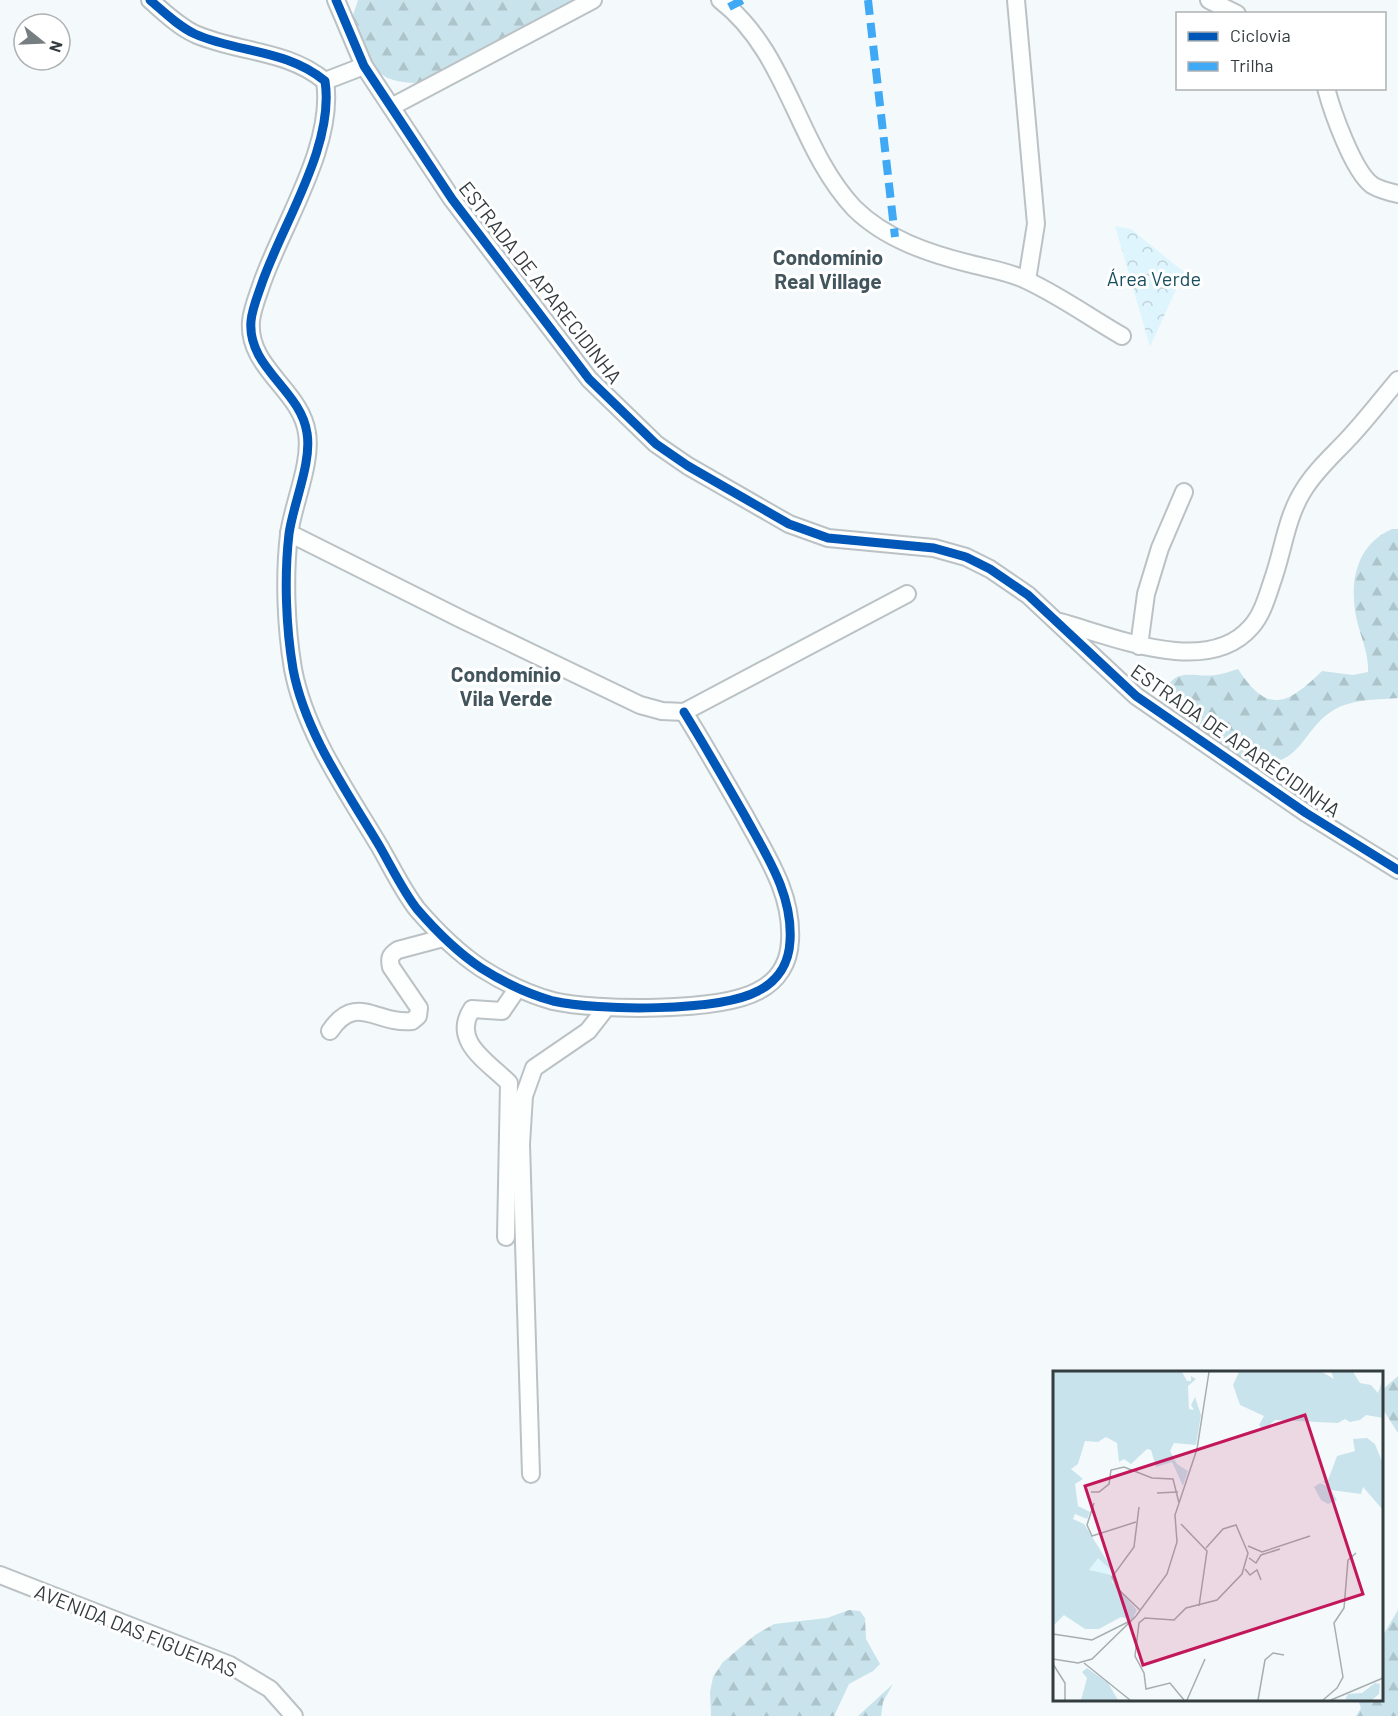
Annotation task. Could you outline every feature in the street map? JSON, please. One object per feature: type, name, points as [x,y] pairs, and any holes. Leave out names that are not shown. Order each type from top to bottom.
[{"type":"street","points":[[150,0],[172,20],[193,33],[215,41],[288,58],[309,67],[325,81],[328,98],[326,117],[298,201],[268,266],[251,323],[253,342],[262,362],[296,403],[307,433],[306,452],[289,533],[286,577],[293,670],[303,704],[322,747],[414,905],[443,938],[479,967],[517,989],[552,1000],[606,1008],[707,1004],[756,993],[776,979],[788,959],[791,937],[789,909],[779,879],[721,771],[684,712]]},
{"type":"street","points":[[393,106],[593,0]]},
{"type":"street","points":[[720,0],[753,34],[776,69],[833,182],[856,210],[887,232],[921,250],[1027,280],[1122,336]]},
{"type":"street","points":[[1016,0],[1036,224],[1027,280]]},
{"type":"street","points":[[1209,0],[1233,12]]},
{"type":"street","name":"ESTRADA DE APARECIDINHA","points":[[340,4],[364,66],[393,106],[452,199],[589,379],[656,444],[687,466],[789,524],[828,538],[934,548],[966,557],[1028,595],[1136,696],[1306,813],[1398,870]]},
{"type":"street","points":[[325,81],[364,66]]},
{"type":"street","points":[[1327,90],[1361,173],[1371,184],[1398,195]]},
{"type":"street","points":[[1057,621],[1159,650],[1197,651],[1228,644],[1253,626],[1263,606],[1293,512],[1302,492],[1398,380]]},
{"type":"street","points":[[1139,646],[1146,594],[1160,548],[1184,492]]},
{"type":"street","points":[[289,533],[640,705],[662,711],[684,712],[907,594]]},
{"type":"street","points":[[330,1031],[341,1016],[349,1011],[368,1012],[403,1022],[412,1021],[418,1016],[419,1008],[416,999],[392,967],[390,959],[392,954],[399,950],[443,938]]},
{"type":"street","points":[[506,1236],[508,1083],[470,1045],[464,1030],[465,1019],[472,1009],[502,1011],[517,989]]},
{"type":"street","points":[[531,1474],[521,1144],[524,1096],[534,1068],[588,1031],[606,1008]]},
{"type":"street","name":"AVENIDA DAS FIGUEIRAS","points":[[0,1575],[230,1665],[270,1689],[294,1716]]},
{"type":"green space","points":[[358,0],[588,0],[423,83],[392,80],[375,68],[351,21]]},
{"type":"green space","name":"Área Verde","points":[[1115,226],[1131,229],[1184,272],[1150,347]]},
{"type":"green space","points":[[1392,529],[1398,529],[1398,698],[1361,701],[1340,707],[1321,720],[1291,754],[1269,763],[1242,759],[1216,743],[1175,700],[1168,686],[1172,680],[1183,675],[1208,676],[1238,669],[1259,694],[1278,700],[1299,691],[1322,671],[1353,675],[1368,672],[1366,652],[1355,607],[1357,568],[1369,545]]},
{"type":"green space","points":[[1398,1376],[1398,1433],[1383,1410],[1383,1389]]},
{"type":"green space","points":[[849,1610],[860,1611],[865,1618],[866,1639],[880,1664],[873,1671],[849,1684],[834,1716],[711,1716],[710,1692],[713,1677],[723,1662],[755,1635],[774,1624],[827,1618]]},
{"type":"green space","points":[[1398,1610],[1398,1716],[1356,1716],[1361,1708],[1358,1701],[1383,1701],[1383,1635]]},
{"type":"green space","points":[[893,1684],[883,1702],[881,1716],[858,1716]]},
{"type":"marked path","points":[[729,7],[743,0]]},
{"type":"marked path","points":[[868,0],[895,237]]},
{"type":"cycle path","points":[[150,0],[177,23],[195,34],[278,57],[310,71],[325,81],[326,106],[315,157],[257,297],[251,321],[252,338],[265,366],[295,404],[303,418],[307,433],[307,457],[291,522],[287,567],[286,602],[289,636],[299,693],[307,716],[329,762],[417,909],[447,941],[481,968],[516,987],[553,1001],[598,1007],[688,1006],[740,998],[765,987],[777,977],[785,964],[789,949],[790,924],[783,891],[761,845],[684,712]]},
{"type":"cycle path","points":[[336,0],[364,66],[452,199],[589,379],[656,444],[688,466],[789,524],[828,538],[934,548],[966,557],[990,569],[1028,595],[1136,696],[1306,813],[1398,870]]},
{"type":"district","name":"Condomínio Real Village","points":[[828,268]]},
{"type":"district","name":"Condomínio Vila Verde","points":[[506,685]]}]
